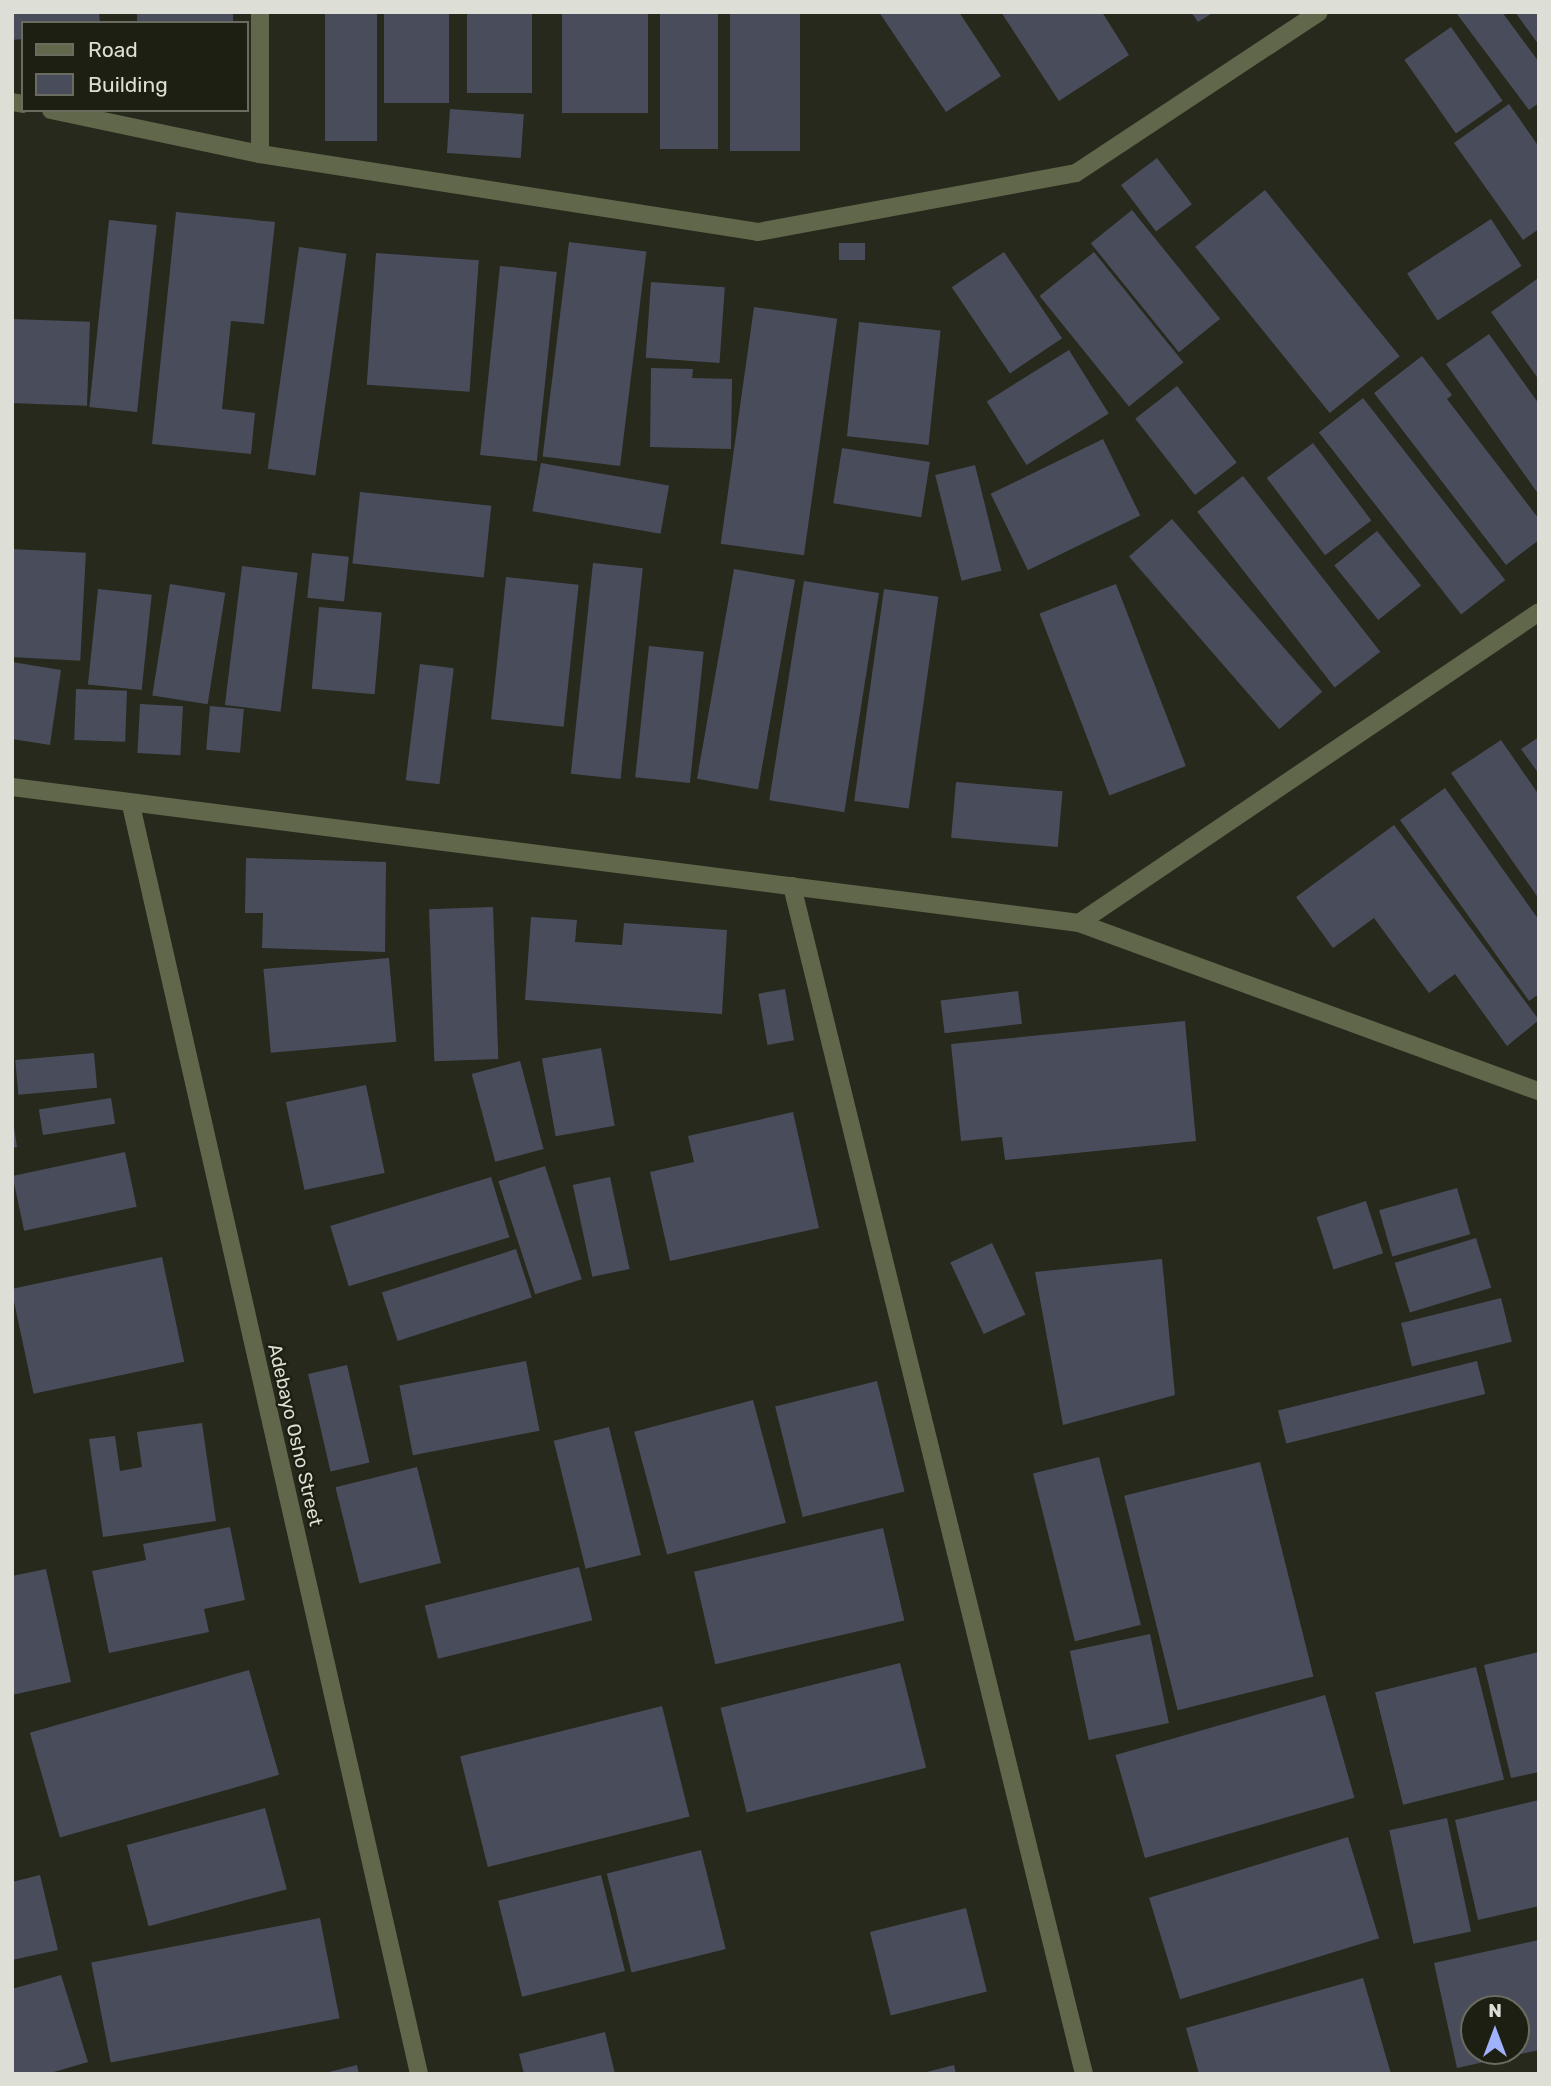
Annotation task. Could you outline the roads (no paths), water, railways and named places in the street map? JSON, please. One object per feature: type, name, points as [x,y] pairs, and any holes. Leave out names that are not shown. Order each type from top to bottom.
[{"type":"street","points":[[260,12],[260,155]]},
{"type":"street","points":[[60,112],[260,155],[758,232],[1076,173],[1319,12]]},
{"type":"street","points":[[1079,923],[1539,612]]},
{"type":"street","points":[[12,787],[131,805],[1079,923],[1539,1091]]},
{"type":"street","name":"Adebayo Osho Street","points":[[131,805],[419,2074]]},
{"type":"street","points":[[792,886],[1084,2074]]}]
